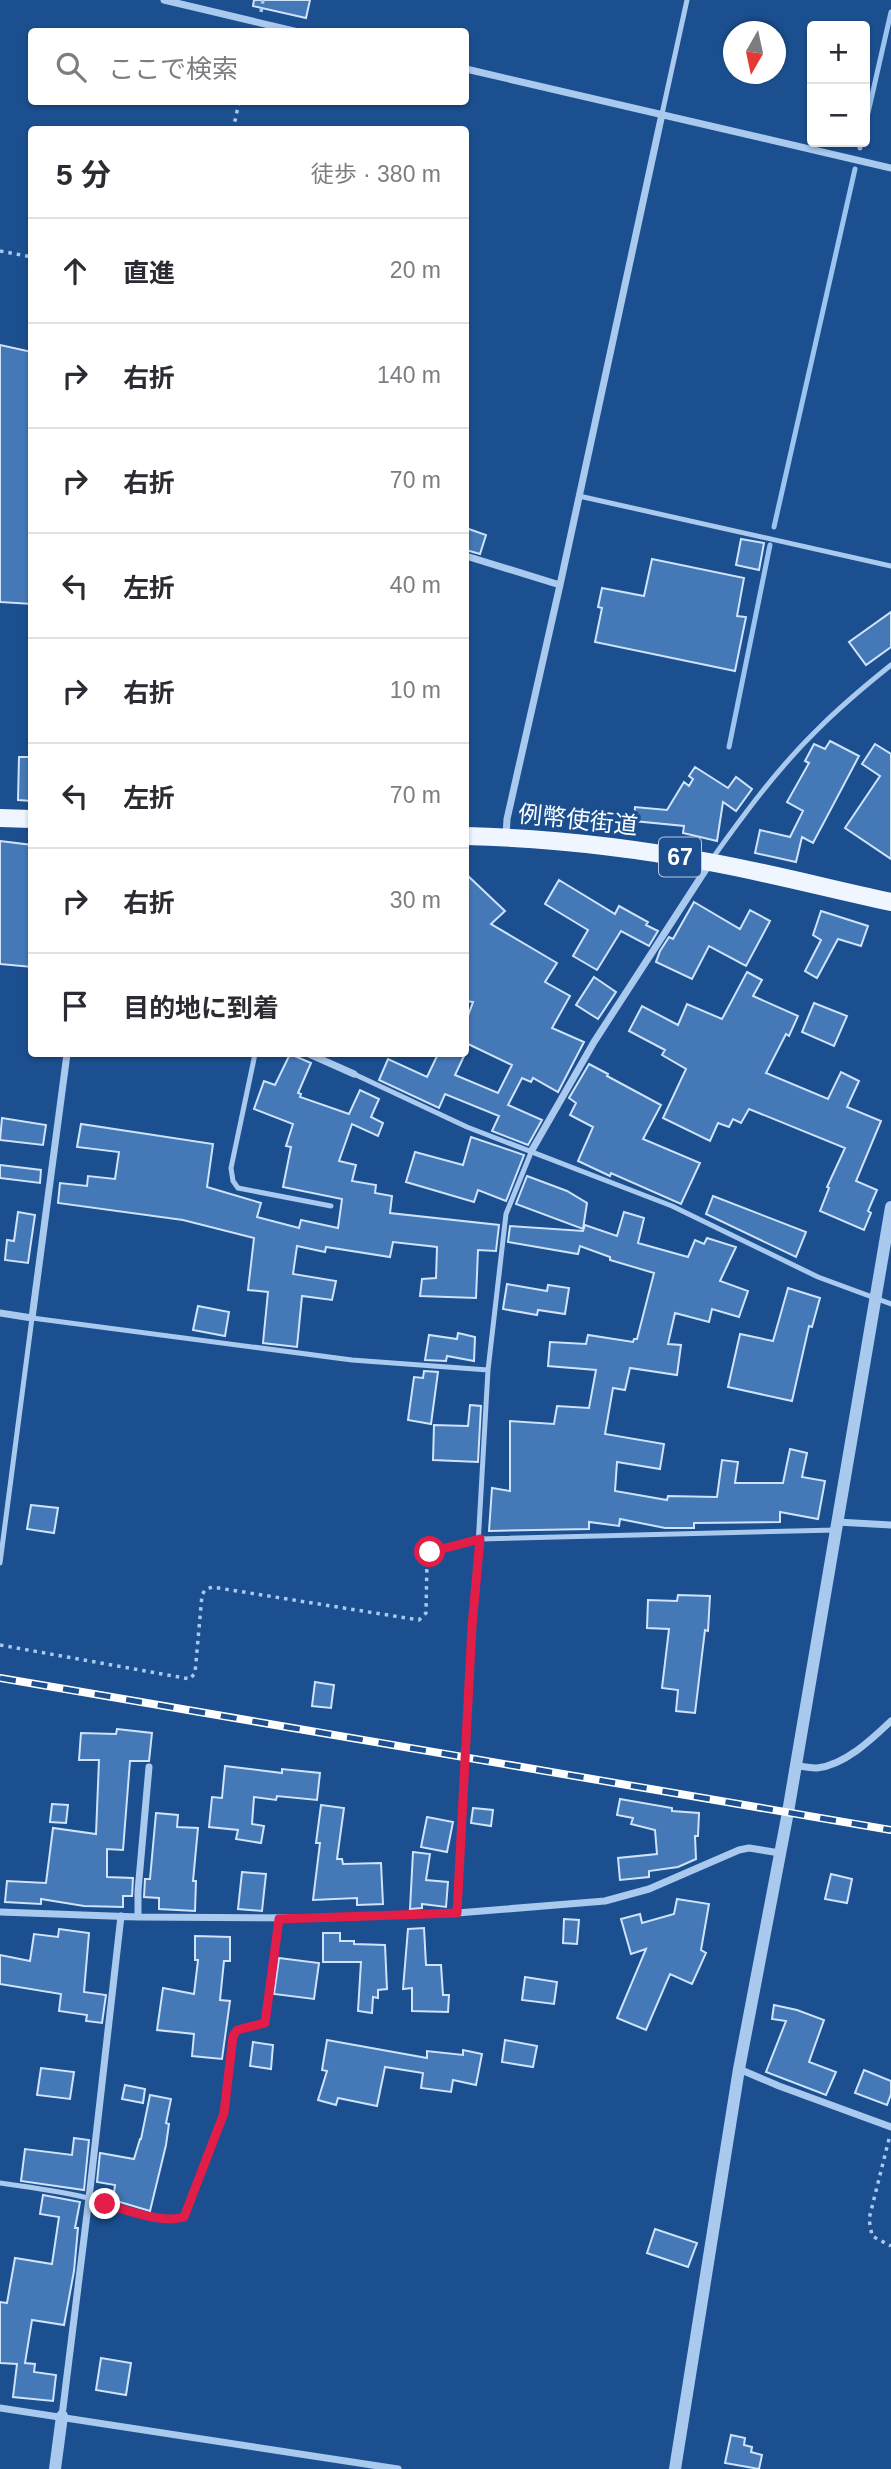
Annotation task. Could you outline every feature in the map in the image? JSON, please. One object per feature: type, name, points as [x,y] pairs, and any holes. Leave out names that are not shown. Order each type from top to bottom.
[{"type":"main road","points":[[0,818],[28,819]]},
{"type":"main road","name":"例幣使街道","points":[[469,835],[581,842],[710,862],[891,902]]},
{"type":"street","points":[[164,0],[281,28]]},
{"type":"street","points":[[469,70],[891,168]]},
{"type":"street","points":[[506,837],[507,819],[662,114]]},
{"type":"street","points":[[469,557],[560,586]]},
{"type":"street","points":[[532,1150],[594,1042],[710,862]]},
{"type":"street","points":[[0,1313],[32,1318],[67,1057]]},
{"type":"street","points":[[316,1057],[354,1074]]},
{"type":"street","points":[[675,2469],[739,2069],[780,1853],[891,1207]]},
{"type":"street","points":[[837,1526],[891,1525]]},
{"type":"street","points":[[795,1766],[817,1768],[843,1758],[861,1747],[891,1721]]},
{"type":"street","points":[[138,1917],[149,1767]]},
{"type":"street","points":[[0,1912],[279,1919],[457,1913],[605,1901],[649,1889],[739,1850],[749,1848],[780,1853]]},
{"type":"street","points":[[55,2469],[121,1916]]},
{"type":"street","points":[[739,2069],[779,2087],[891,2128]]},
{"type":"street","points":[[0,2409],[62,2416],[398,2469]]},
{"type":"lane","points":[[662,114],[687,0]]},
{"type":"lane","points":[[579,496],[891,566]]},
{"type":"lane","points":[[710,862],[744,815],[816,730],[852,696],[891,665]]},
{"type":"lane","points":[[254,1057],[232,1168],[233,1181],[237,1188],[331,1206]]},
{"type":"lane","points":[[354,1074],[436,1114],[672,1206],[818,1277],[891,1304]]},
{"type":"lane","points":[[457,1913],[488,1370],[506,1214],[532,1150]]},
{"type":"lane","points":[[0,1563],[32,1318],[352,1360],[488,1370]]},
{"type":"lane","points":[[480,1539],[837,1526]]},
{"type":"lane","points":[[0,2183],[89,2198],[150,2215],[177,2219],[184,2217],[224,2113],[233,2036],[237,2030],[265,2023],[279,1919]]},
{"type":"path","points":[[234,126],[238,105]]},
{"type":"path","points":[[0,251],[28,256]]},
{"type":"path","points":[[0,1645],[190,1679],[195,1673],[202,1595],[205,1590],[212,1587],[419,1620],[426,1613],[427,1559],[430,1552],[480,1539]]},
{"type":"path","points":[[891,2128],[869,2219],[872,2236],[891,2246]]},
{"type":"building","points":[[254,0],[310,0],[306,18],[253,6]]},
{"type":"building","points":[[0,345],[28,351],[28,604],[0,602]]},
{"type":"building","points":[[469,529],[486,535],[480,554],[469,551]]},
{"type":"building","points":[[741,539],[764,543],[759,570],[736,565]]},
{"type":"building","points":[[652,559],[744,578],[737,616],[746,617],[735,671],[595,642],[602,608],[598,607],[602,588],[644,596]]},
{"type":"building","points":[[891,612],[891,647],[866,665],[849,642]]},
{"type":"building","points":[[830,741],[859,756],[813,843],[802,837],[796,862],[755,853],[760,830],[790,837],[803,811],[787,802],[809,763],[805,761],[814,744],[825,749]]},
{"type":"building","points":[[875,744],[891,754],[891,859],[845,828],[880,776],[862,764]]},
{"type":"building","points":[[19,757],[28,757],[28,801],[18,800]]},
{"type":"building","points":[[695,767],[728,788],[736,777],[752,789],[736,811],[723,802],[717,841],[683,833],[684,826],[634,821],[635,807],[667,810],[684,782],[689,786],[693,779],[689,776]]},
{"type":"building","points":[[0,841],[28,844],[28,967],[0,964]]},
{"type":"building","points":[[469,877],[505,911],[491,924],[557,963],[545,982],[570,996],[552,1028],[584,1042],[558,1092],[533,1078],[531,1082],[522,1078],[508,1105],[542,1120],[528,1145],[492,1131],[499,1116],[445,1094],[439,1108],[379,1080],[388,1059],[427,1077],[437,1057],[464,1057],[455,1075],[498,1093],[512,1065],[469,1044],[469,1013],[473,1002],[469,1001]]},
{"type":"building","points":[[559,880],[615,914],[619,906],[648,922],[646,925],[658,931],[649,946],[621,931],[597,970],[573,956],[588,930],[545,904]]},
{"type":"building","points":[[694,902],[740,929],[750,910],[770,921],[746,966],[709,946],[692,979],[656,962],[660,951],[669,937],[673,939]]},
{"type":"building","points":[[821,911],[868,926],[861,946],[838,939],[817,978],[805,971],[821,940],[813,935]]},
{"type":"building","points":[[747,972],[762,980],[753,996],[798,1016],[766,1073],[828,1099],[841,1072],[859,1081],[847,1107],[881,1121],[856,1181],[877,1190],[864,1230],[820,1211],[829,1188],[827,1187],[845,1148],[749,1109],[741,1123],[733,1119],[729,1127],[718,1123],[710,1141],[663,1118],[686,1069],[662,1055],[665,1050],[629,1031],[642,1006],[678,1025],[687,1004],[722,1019]]},
{"type":"building","points":[[594,977],[616,992],[598,1019],[576,1005]]},
{"type":"building","points":[[814,1003],[847,1016],[834,1046],[802,1032]]},
{"type":"building","points":[[289,1057],[297,1057],[311,1063],[298,1093],[301,1094],[300,1097],[349,1114],[360,1090],[379,1099],[371,1117],[383,1123],[378,1136],[352,1124],[339,1161],[356,1165],[352,1181],[376,1185],[375,1193],[392,1196],[390,1213],[499,1225],[496,1251],[478,1250],[476,1298],[420,1296],[422,1279],[436,1278],[437,1247],[393,1242],[390,1257],[326,1247],[325,1252],[297,1246],[293,1274],[336,1281],[332,1300],[302,1296],[297,1347],[263,1343],[268,1292],[248,1290],[254,1238],[183,1220],[58,1203],[60,1183],[87,1186],[88,1176],[115,1179],[119,1152],[77,1147],[81,1124],[213,1144],[207,1187],[261,1203],[257,1217],[299,1228],[301,1220],[338,1228],[342,1199],[283,1187],[291,1147],[286,1146],[293,1124],[254,1109],[264,1081],[275,1085]]},
{"type":"building","points":[[589,1064],[661,1105],[643,1139],[700,1163],[681,1204],[578,1161],[593,1127],[570,1115],[576,1103],[569,1098]]},
{"type":"building","points":[[2,1118],[46,1125],[43,1145],[0,1140]]},
{"type":"building","points":[[471,1137],[524,1155],[506,1201],[478,1190],[474,1202],[406,1182],[415,1152],[463,1165]]},
{"type":"building","points":[[0,1165],[41,1170],[40,1183],[0,1178]]},
{"type":"building","points":[[527,1176],[567,1191],[587,1203],[583,1229],[516,1204]]},
{"type":"building","points":[[713,1196],[806,1232],[796,1257],[706,1214]]},
{"type":"building","points":[[18,1212],[35,1215],[28,1263],[5,1260],[7,1240],[14,1241]]},
{"type":"building","points":[[624,1212],[644,1218],[638,1243],[688,1257],[695,1240],[704,1244],[707,1238],[736,1247],[720,1281],[748,1291],[739,1317],[712,1309],[709,1322],[675,1313],[668,1344],[681,1345],[677,1375],[630,1368],[625,1390],[613,1388],[605,1434],[664,1444],[660,1469],[617,1462],[615,1491],[667,1500],[668,1496],[717,1497],[722,1460],[738,1462],[735,1483],[783,1483],[790,1449],[807,1453],[802,1477],[825,1481],[818,1519],[780,1512],[780,1522],[694,1523],[694,1528],[665,1528],[620,1519],[619,1526],[589,1522],[589,1529],[489,1531],[492,1488],[510,1491],[510,1421],[554,1424],[557,1406],[589,1408],[596,1370],[548,1366],[550,1342],[586,1344],[588,1335],[633,1342],[637,1339],[654,1273],[610,1260],[610,1257],[580,1246],[578,1254],[508,1242],[510,1226],[583,1231],[585,1225],[617,1236]]},
{"type":"building","points":[[507,1284],[547,1291],[548,1285],[569,1288],[565,1314],[538,1310],[537,1315],[503,1309]]},
{"type":"building","points":[[788,1288],[820,1298],[812,1327],[809,1326],[792,1401],[728,1387],[740,1334],[773,1341]]},
{"type":"building","points":[[198,1306],[229,1312],[225,1336],[193,1330]]},
{"type":"building","points":[[458,1333],[475,1337],[474,1361],[447,1356],[446,1361],[425,1360],[429,1335],[457,1339]]},
{"type":"building","points":[[424,1371],[438,1372],[431,1424],[408,1420],[414,1377],[423,1378]]},
{"type":"building","points":[[470,1405],[481,1406],[478,1462],[433,1460],[434,1425],[468,1426]]},
{"type":"building","points":[[31,1505],[58,1508],[54,1533],[27,1529]]},
{"type":"building","points":[[678,1595],[710,1596],[708,1631],[705,1630],[695,1713],[676,1711],[678,1690],[662,1688],[669,1629],[647,1628],[648,1600],[677,1601]]},
{"type":"building","points":[[315,1682],[334,1685],[331,1708],[312,1706]]},
{"type":"building","points":[[117,1729],[152,1733],[149,1761],[130,1761],[123,1850],[107,1849],[107,1877],[133,1878],[132,1896],[123,1896],[123,1907],[84,1906],[41,1899],[41,1904],[5,1902],[7,1881],[46,1883],[53,1828],[96,1834],[99,1760],[79,1760],[81,1733],[116,1734]]},
{"type":"building","points":[[225,1766],[282,1773],[282,1769],[320,1773],[317,1800],[254,1797],[252,1824],[264,1826],[261,1843],[236,1839],[238,1830],[209,1827],[212,1797],[222,1798]]},
{"type":"building","points":[[620,1799],[672,1808],[672,1811],[699,1813],[698,1836],[695,1836],[696,1859],[678,1867],[649,1871],[649,1877],[620,1880],[618,1858],[657,1854],[655,1830],[631,1824],[633,1818],[617,1815]]},
{"type":"building","points":[[52,1804],[68,1805],[66,1823],[50,1822]]},
{"type":"building","points":[[321,1805],[344,1808],[337,1859],[342,1859],[343,1864],[381,1863],[383,1904],[357,1905],[357,1898],[313,1900],[320,1843],[316,1843]]},
{"type":"building","points":[[473,1808],[493,1810],[491,1826],[471,1823]]},
{"type":"building","points":[[156,1813],[178,1815],[177,1827],[198,1828],[193,1881],[196,1881],[195,1911],[159,1909],[159,1898],[144,1897],[145,1879],[150,1879]]},
{"type":"building","points":[[427,1817],[453,1822],[447,1852],[421,1847]]},
{"type":"building","points":[[413,1852],[430,1854],[426,1880],[448,1882],[446,1907],[422,1904],[422,1908],[410,1909]]},
{"type":"building","points":[[242,1872],[266,1874],[262,1911],[238,1909]]},
{"type":"building","points":[[831,1874],[852,1879],[847,1903],[825,1899]]},
{"type":"building","points":[[677,1899],[709,1904],[701,1950],[706,1953],[692,1984],[670,1974],[646,2030],[617,2018],[646,1949],[631,1954],[621,1919],[640,1914],[642,1923],[674,1914]]},
{"type":"building","points":[[564,1919],[579,1920],[577,1944],[563,1943]]},
{"type":"building","points":[[424,1928],[426,1965],[441,1965],[443,1995],[449,1995],[448,2012],[412,2011],[412,1988],[403,1989],[408,1929]]},
{"type":"building","points":[[59,1929],[89,1933],[84,1992],[106,1995],[102,2023],[86,2021],[87,2015],[59,2011],[61,1994],[0,1984],[0,1955],[30,1961],[34,1934],[58,1937]]},
{"type":"building","points":[[323,1933],[340,1933],[340,1941],[354,1941],[354,1944],[385,1945],[387,1989],[378,1990],[378,1998],[373,1997],[372,2013],[358,2011],[361,1962],[323,1962]]},
{"type":"building","points":[[195,1936],[230,1937],[230,1961],[224,1961],[220,2000],[230,2001],[222,2059],[192,2056],[194,2034],[157,2030],[163,1988],[194,1994],[198,1960],[195,1960]]},
{"type":"building","points":[[279,1958],[319,1963],[314,1999],[274,1994]]},
{"type":"building","points":[[525,1977],[557,1982],[554,2004],[522,2000]]},
{"type":"building","points":[[774,2005],[824,2020],[809,2062],[836,2072],[826,2095],[766,2072],[786,2021],[772,2019]]},
{"type":"building","points":[[327,2040],[427,2058],[427,2051],[463,2055],[463,2050],[482,2054],[476,2085],[453,2080],[451,2092],[421,2088],[423,2073],[385,2067],[377,2106],[338,2098],[336,2105],[318,2100],[327,2071],[322,2070]]},
{"type":"building","points":[[505,2040],[537,2046],[533,2067],[502,2062]]},
{"type":"building","points":[[253,2042],[273,2045],[271,2069],[250,2066]]},
{"type":"building","points":[[41,2068],[74,2072],[70,2099],[37,2095]]},
{"type":"building","points":[[864,2070],[891,2081],[891,2094],[887,2105],[855,2093]]},
{"type":"building","points":[[125,2085],[145,2089],[143,2103],[122,2099]]},
{"type":"building","points":[[150,2095],[171,2099],[166,2123],[169,2124],[166,2145],[150,2211],[113,2200],[115,2185],[97,2182],[100,2153],[134,2159]]},
{"type":"building","points":[[74,2138],[89,2140],[84,2190],[21,2181],[25,2149],[72,2155]]},
{"type":"building","points":[[43,2195],[80,2202],[75,2228],[78,2228],[74,2271],[64,2325],[32,2320],[25,2363],[35,2364],[34,2372],[56,2375],[53,2401],[13,2397],[17,2364],[0,2363],[0,2302],[7,2303],[15,2258],[52,2264],[59,2217],[40,2214]]},
{"type":"building","points":[[655,2229],[697,2243],[688,2267],[647,2253]]},
{"type":"building","points":[[101,2358],[131,2363],[126,2395],[96,2390]]},
{"type":"building","points":[[731,2435],[745,2438],[744,2445],[752,2447],[751,2452],[762,2455],[759,2469],[725,2463]]},
{"type":"waterway","points":[[870,104],[891,12]]},
{"type":"waterway","points":[[774,527],[855,169]]},
{"type":"waterway","points":[[729,747],[770,545]]},
{"type":"railway","points":[[0,1678],[891,1830]]},
{"type":"route","points":[[105,2204],[150,2215],[177,2219],[184,2217],[224,2113],[233,2036],[237,2030],[265,2023],[279,1919],[457,1913],[472,1626],[480,1539],[430,1552]]}]
